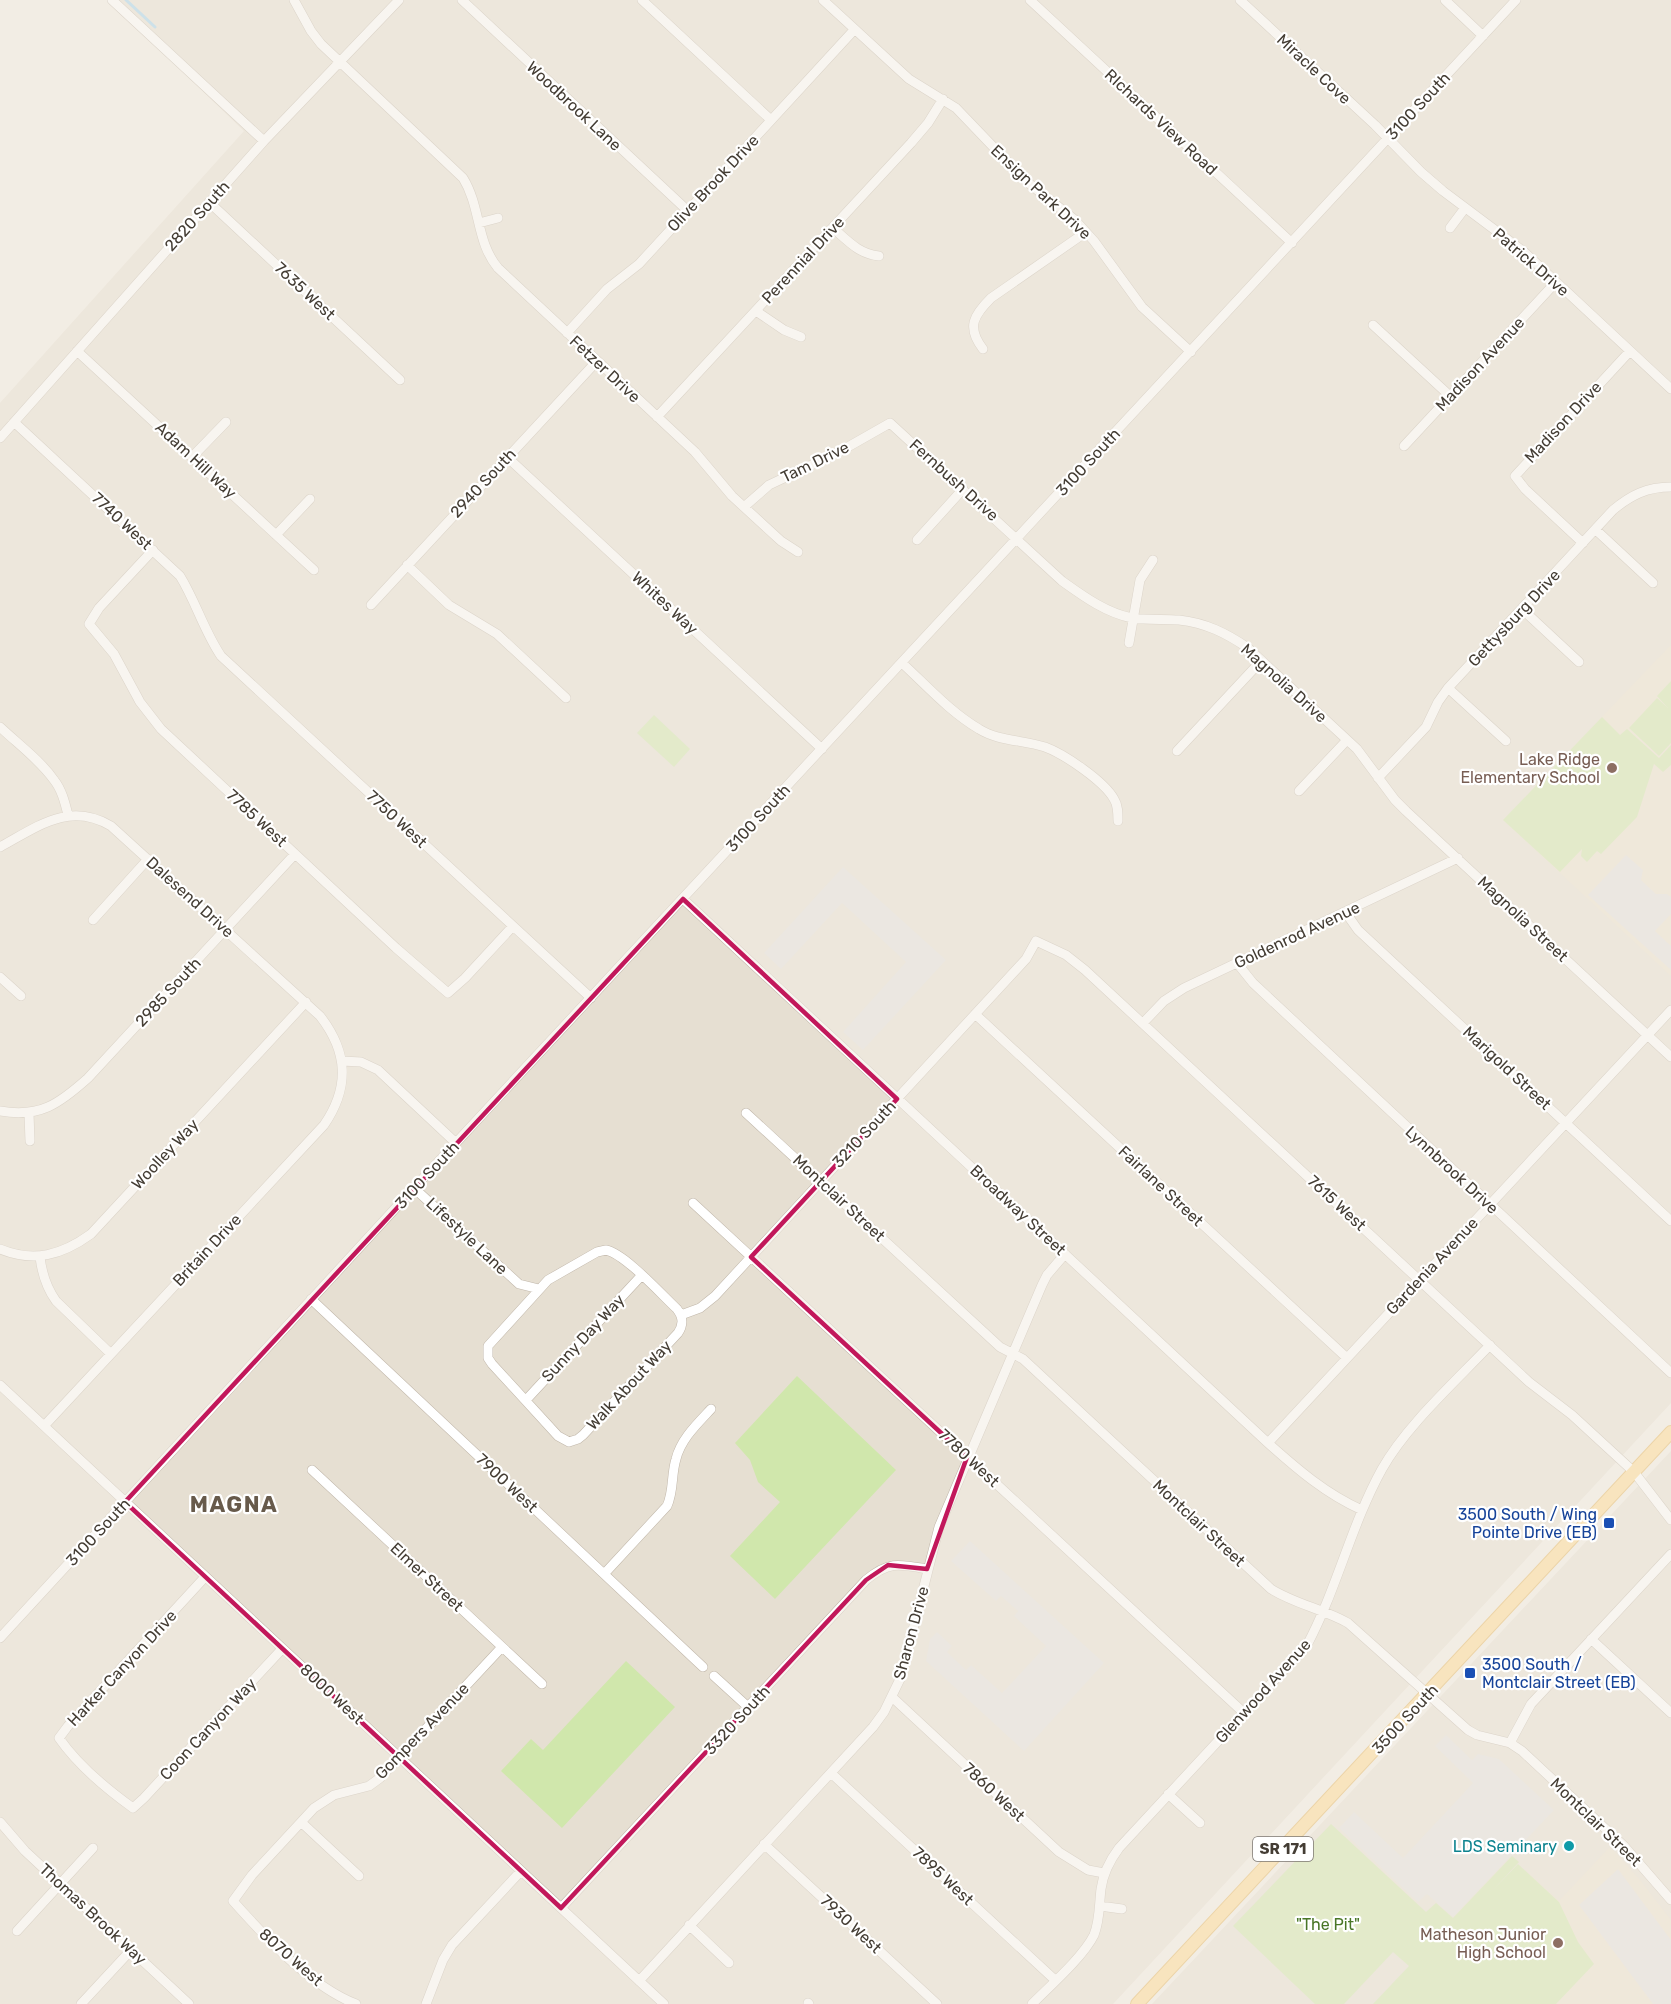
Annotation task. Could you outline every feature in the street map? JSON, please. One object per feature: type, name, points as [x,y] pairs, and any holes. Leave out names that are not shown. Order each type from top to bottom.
[{"type":"main road","name":"3500 South","points":[[1137,2004],[1671,1432]]},
{"type":"street","points":[[112,0],[264,141]]},
{"type":"street","name":"Fetzer Drive","points":[[294,0],[321,44],[456,170],[469,188],[476,204],[479,224],[491,260],[695,452],[744,507],[781,541],[798,552]]},
{"type":"street","name":"2820 South","points":[[0,438],[264,141],[399,0]]},
{"type":"street","name":"Woodbrook Lane","points":[[462,0],[688,211]]},
{"type":"street","points":[[642,0],[771,120]]},
{"type":"street","name":"Ensign Park Drive","points":[[823,0],[909,79],[943,99],[968,119],[1026,181],[1075,220],[1142,307],[1191,352]]},
{"type":"street","name":"RIchards View Road","points":[[1030,0],[1292,243]]},
{"type":"street","name":"Miracle Cove","points":[[1240,0],[1387,139]]},
{"type":"street","points":[[1445,0],[1483,36]]},
{"type":"street","name":"3100 South","points":[[0,1638],[311,1299],[1516,0]]},
{"type":"street","name":"Olive Brook Drive","points":[[567,333],[607,289],[639,264],[854,30]]},
{"type":"street","name":"Perennial Drive","points":[[657,417],[911,143],[928,123],[943,99]]},
{"type":"street","name":"Patrick Drive","points":[[1387,139],[1421,172],[1523,251],[1671,389]]},
{"type":"street","name":"7635 West","points":[[209,202],[400,380]]},
{"type":"street","points":[[1450,228],[1465,208]]},
{"type":"street","points":[[479,224],[498,218]]},
{"type":"street","points":[[833,228],[857,250],[867,255],[879,256]]},
{"type":"street","points":[[982,349],[972,329],[980,309],[991,298],[1086,232]]},
{"type":"street","name":"Madison Avenue","points":[[1404,446],[1556,282]]},
{"type":"street","points":[[756,312],[784,330],[801,337]]},
{"type":"street","points":[[1373,325],[1450,396]]},
{"type":"street","name":"Adam Hill Way","points":[[77,351],[314,570]]},
{"type":"street","name":"Madison Drive","points":[[1583,543],[1525,489],[1515,476],[1630,351]]},
{"type":"street","name":"2940 South","points":[[371,605],[597,361]]},
{"type":"street","name":"7740 West","points":[[14,422],[180,576],[198,607],[209,636]]},
{"type":"street","points":[[192,457],[226,422]]},
{"type":"street","name":"Fernbush Drive","points":[[890,423],[1017,538]]},
{"type":"street","name":"Tam Drive","points":[[744,507],[769,485],[839,452],[890,423]]},
{"type":"street","name":"Whites Way","points":[[507,457],[822,749]]},
{"type":"street","name":"Gettysburg Drive","points":[[1378,778],[1426,726],[1448,688],[1628,498],[1642,490],[1671,487]]},
{"type":"street","points":[[916,540],[963,489]]},
{"type":"street","points":[[276,535],[310,499]]},
{"type":"street","points":[[1596,530],[1653,583]]},
{"type":"street","name":"Magnolia Drive","points":[[1017,538],[1062,580],[1087,599],[1109,610],[1132,618],[1200,624],[1230,636],[1262,661],[1347,740],[1368,762],[1378,778]]},
{"type":"street","name":"7785 West","points":[[153,550],[99,608],[89,624],[114,654],[140,702],[161,729],[432,981],[448,993],[513,926]]},
{"type":"street","points":[[1129,643],[1140,579],[1153,560]]},
{"type":"street","points":[[407,565],[449,605],[497,634],[566,698]]},
{"type":"street","points":[[1522,609],[1579,662]]},
{"type":"street","name":"7750 West","points":[[209,636],[221,656],[591,998]]},
{"type":"street","points":[[1177,751],[1262,661]]},
{"type":"street","points":[[902,663],[960,716],[980,730],[1001,738],[1045,747],[1076,764],[1114,799],[1118,808],[1118,821]]},
{"type":"street","points":[[1448,688],[1506,741]]},
{"type":"street","points":[[0,727],[44,767],[55,781],[62,794],[68,815]]},
{"type":"street","points":[[1299,790],[1347,740]]},
{"type":"street","name":"Magnolia Street","points":[[1378,778],[1395,800],[1671,1057]]},
{"type":"street","name":"Dalesend Drive","points":[[0,847],[46,822],[68,815],[93,817],[111,826],[306,1002],[330,1029],[342,1061]]},
{"type":"street","name":"2985 South","points":[[29,1113],[56,1104],[88,1078],[295,854]]},
{"type":"street","name":"Goldenrod Avenue","points":[[1143,1023],[1173,994],[1458,858]]},
{"type":"street","points":[[93,920],[148,859]]},
{"type":"street","name":"Broadway Street","points":[[683,899],[1268,1443],[1317,1484],[1344,1502],[1362,1510]]},
{"type":"street","name":"Marigold Street","points":[[1346,913],[1359,930],[1671,1221]]},
{"type":"street","name":"3210 South","points":[[682,1318],[715,1296],[1026,959],[1036,941]]},
{"type":"street","name":"7615 West","points":[[1036,941],[1076,962],[1143,1023],[1529,1382],[1572,1415],[1634,1472],[1671,1520]]},
{"type":"street","name":"Lynnbrook Drive","points":[[1237,963],[1252,983],[1671,1373]]},
{"type":"street","points":[[0,977],[21,996]]},
{"type":"street","name":"Woolley Way","points":[[0,1249],[12,1254],[40,1257],[77,1245],[91,1234],[306,1002]]},
{"type":"street","name":"Gardenia Avenue","points":[[1268,1443],[1671,1010]]},
{"type":"street","name":"Fairlane Street","points":[[975,1014],[1347,1358]]},
{"type":"street","points":[[342,1061],[361,1062],[378,1070],[456,1143]]},
{"type":"street","name":"Britain Drive","points":[[44,1426],[324,1125],[340,1094],[343,1076],[342,1061]]},
{"type":"street","points":[[0,1111],[29,1113],[30,1141]]},
{"type":"street","name":"Montclair Street","points":[[746,1113],[1000,1347],[1023,1359],[1271,1589],[1296,1603],[1348,1623],[1468,1730],[1477,1735],[1510,1743],[1522,1751],[1624,1846],[1671,1900]]},
{"type":"street","name":"Lifestyle Lane","points":[[414,1188],[519,1284],[522,1290],[523,1306]]},
{"type":"street","name":"7780 West","points":[[693,1203],[1244,1713]]},
{"type":"street","points":[[526,1400],[492,1364],[487,1353],[488,1346],[548,1280],[597,1252],[606,1251],[620,1256],[682,1318]]},
{"type":"street","name":"Sharon Drive","points":[[639,1981],[873,1727],[892,1697],[908,1655],[939,1527],[1047,1275],[1065,1254]]},
{"type":"street","points":[[40,1257],[42,1274],[56,1301],[111,1354]]},
{"type":"street","name":"Sunny Day Way","points":[[526,1400],[641,1276]]},
{"type":"street","name":"Lifestyle Lane","points":[[519,1284],[539,1290]]},
{"type":"street","name":"7900 West","points":[[311,1299],[703,1667]]},
{"type":"street","name":"Walk About Way","points":[[526,1400],[558,1436],[569,1442],[578,1439],[678,1333],[682,1318]]},
{"type":"street","name":"Glenwood Avenue","points":[[1032,2004],[1085,1948],[1094,1935],[1104,1874],[1119,1848],[1307,1646],[1323,1612],[1362,1510],[1383,1468],[1395,1449],[1490,1345]]},
{"type":"street","name":"8000 West","points":[[0,1385],[663,2004]]},
{"type":"street","points":[[605,1573],[667,1506],[671,1497],[676,1458],[681,1444],[711,1409]]},
{"type":"street","name":"Elmer Street","points":[[312,1470],[542,1684]]},
{"type":"street","points":[[1510,1743],[1531,1704],[1671,1554]]},
{"type":"street","name":"3320 South","points":[[561,1908],[866,1580],[878,1570],[895,1564],[927,1569]]},
{"type":"street","name":"Harker Canyon Drive","points":[[133,1808],[67,1749],[59,1738],[205,1577]]},
{"type":"street","points":[[1591,1639],[1671,1713]]},
{"type":"street","name":"Gompers Avenue","points":[[232,1901],[252,1875],[314,1808],[334,1795],[369,1786],[380,1778],[502,1647]]},
{"type":"street","name":"Coon Canyon Way","points":[[133,1808],[282,1649]]},
{"type":"street","points":[[714,1676],[748,1707]]},
{"type":"street","name":"7860 West","points":[[892,1697],[1059,1852],[1088,1870],[1104,1874]]},
{"type":"street","name":"7895 West","points":[[831,1773],[1055,1980]]},
{"type":"street","points":[[1168,1794],[1200,1823]]},
{"type":"street","name":"Thomas Brook Way","points":[[0,1822],[25,1851],[189,2004]]},
{"type":"street","points":[[301,1822],[359,1876]]},
{"type":"street","name":"7930 West","points":[[764,1844],[937,2004]]},
{"type":"street","points":[[17,1931],[93,1848]]},
{"type":"street","points":[[426,2004],[443,1960],[452,1945],[521,1871]]},
{"type":"street","name":"8070 West","points":[[232,1901],[300,1968],[324,1986],[356,2004]]},
{"type":"street","points":[[1100,1906],[1122,1909]]},
{"type":"street","points":[[689,1925],[729,1963]]},
{"type":"street","points":[[81,2004],[132,1950]]},
{"type":"highlighted area","points":[[683,899],[897,1099],[751,1257],[967,1457],[927,1569],[888,1565],[866,1580],[561,1908],[125,1502]]},
{"type":"shaded area","points":[[108,0],[1671,0],[1671,1403],[1113,2004],[0,2004],[0,403],[244,131]]},
{"type":"shaded area","name":"Lake Ridge Elementary School","points":[[1671,645],[1671,976],[1503,820]]},
{"type":"shaded area","points":[[1626,855],[1643,870],[1641,880],[1656,894],[1667,894],[1671,897],[1671,914],[1655,931],[1671,946],[1671,970],[1588,895]]},
{"type":"shaded area","points":[[843,867],[946,960],[863,1050],[843,1032],[906,962],[842,903],[781,969],[764,953]]},
{"type":"shaded area","points":[[1671,1451],[1671,2004],[1152,2004]]},
{"type":"shaded area","points":[[970,1541],[1104,1663],[1024,1751],[926,1661],[930,1639],[937,1632],[952,1646],[947,1652],[966,1670],[971,1665],[1002,1693],[1046,1646],[1014,1616],[1018,1611],[1001,1596],[996,1601],[951,1561]]},
{"type":"shaded area","points":[[1446,1735],[1472,1760],[1478,1754],[1499,1759],[1554,1810],[1453,1917],[1427,1894],[1418,1902],[1339,1828],[1354,1812],[1403,1858],[1473,1783],[1435,1746]]},
{"type":"shaded area","name":"Matheson Junior High School","points":[[1610,1847],[1671,1920],[1671,2004],[1373,2004],[1417,1973],[1518,1864],[1559,1901]]},
{"type":"shaded area","points":[[1618,1869],[1671,1940],[1671,2004],[1653,2004],[1579,1905]]},
{"type":"green space","points":[[1671,681],[1671,743],[1659,756],[1629,728],[1657,698],[1668,708],[1657,696]]},
{"type":"green space","points":[[654,715],[690,749],[674,767],[637,733]]},
{"type":"green space","points":[[1602,717],[1620,735],[1627,729],[1659,758],[1671,745],[1671,765],[1663,772],[1654,764],[1637,817],[1601,854],[1597,851],[1587,862],[1581,856],[1582,849],[1560,872],[1503,820]]},
{"type":"green space","points":[[797,1376],[896,1470],[775,1599],[730,1556],[780,1502],[758,1482],[750,1460],[735,1443]]},
{"type":"green space","points":[[626,1661],[675,1707],[562,1828],[501,1771],[531,1739],[543,1750]]},
{"type":"green space","name":"\"The Pit\"","points":[[1331,1824],[1426,1912],[1436,1903],[1453,1918],[1512,1856],[1519,1862],[1493,1890],[1518,1864],[1559,1902],[1578,1942],[1594,1964],[1556,2004],[1373,2004],[1409,1966],[1393,1952],[1344,2004],[1315,2004],[1233,1926]]},
{"type":"waterway","points":[[126,0],[155,27]]},
{"type":"place","name":"Lake Ridge Elementary School","points":[[1612,768]]},
{"type":"place","name":"3500 South / Wing Pointe Drive (EB)","points":[[1609,1523]]},
{"type":"place","name":"3500 South / Montclair Street (EB)","points":[[1470,1673]]},
{"type":"place","name":"LDS Seminary","points":[[1569,1846]]},
{"type":"place","name":"Matheson Junior High School","points":[[1558,1943]]},
{"type":"district","name":"MAGNA","points":[[234,1504]]}]
